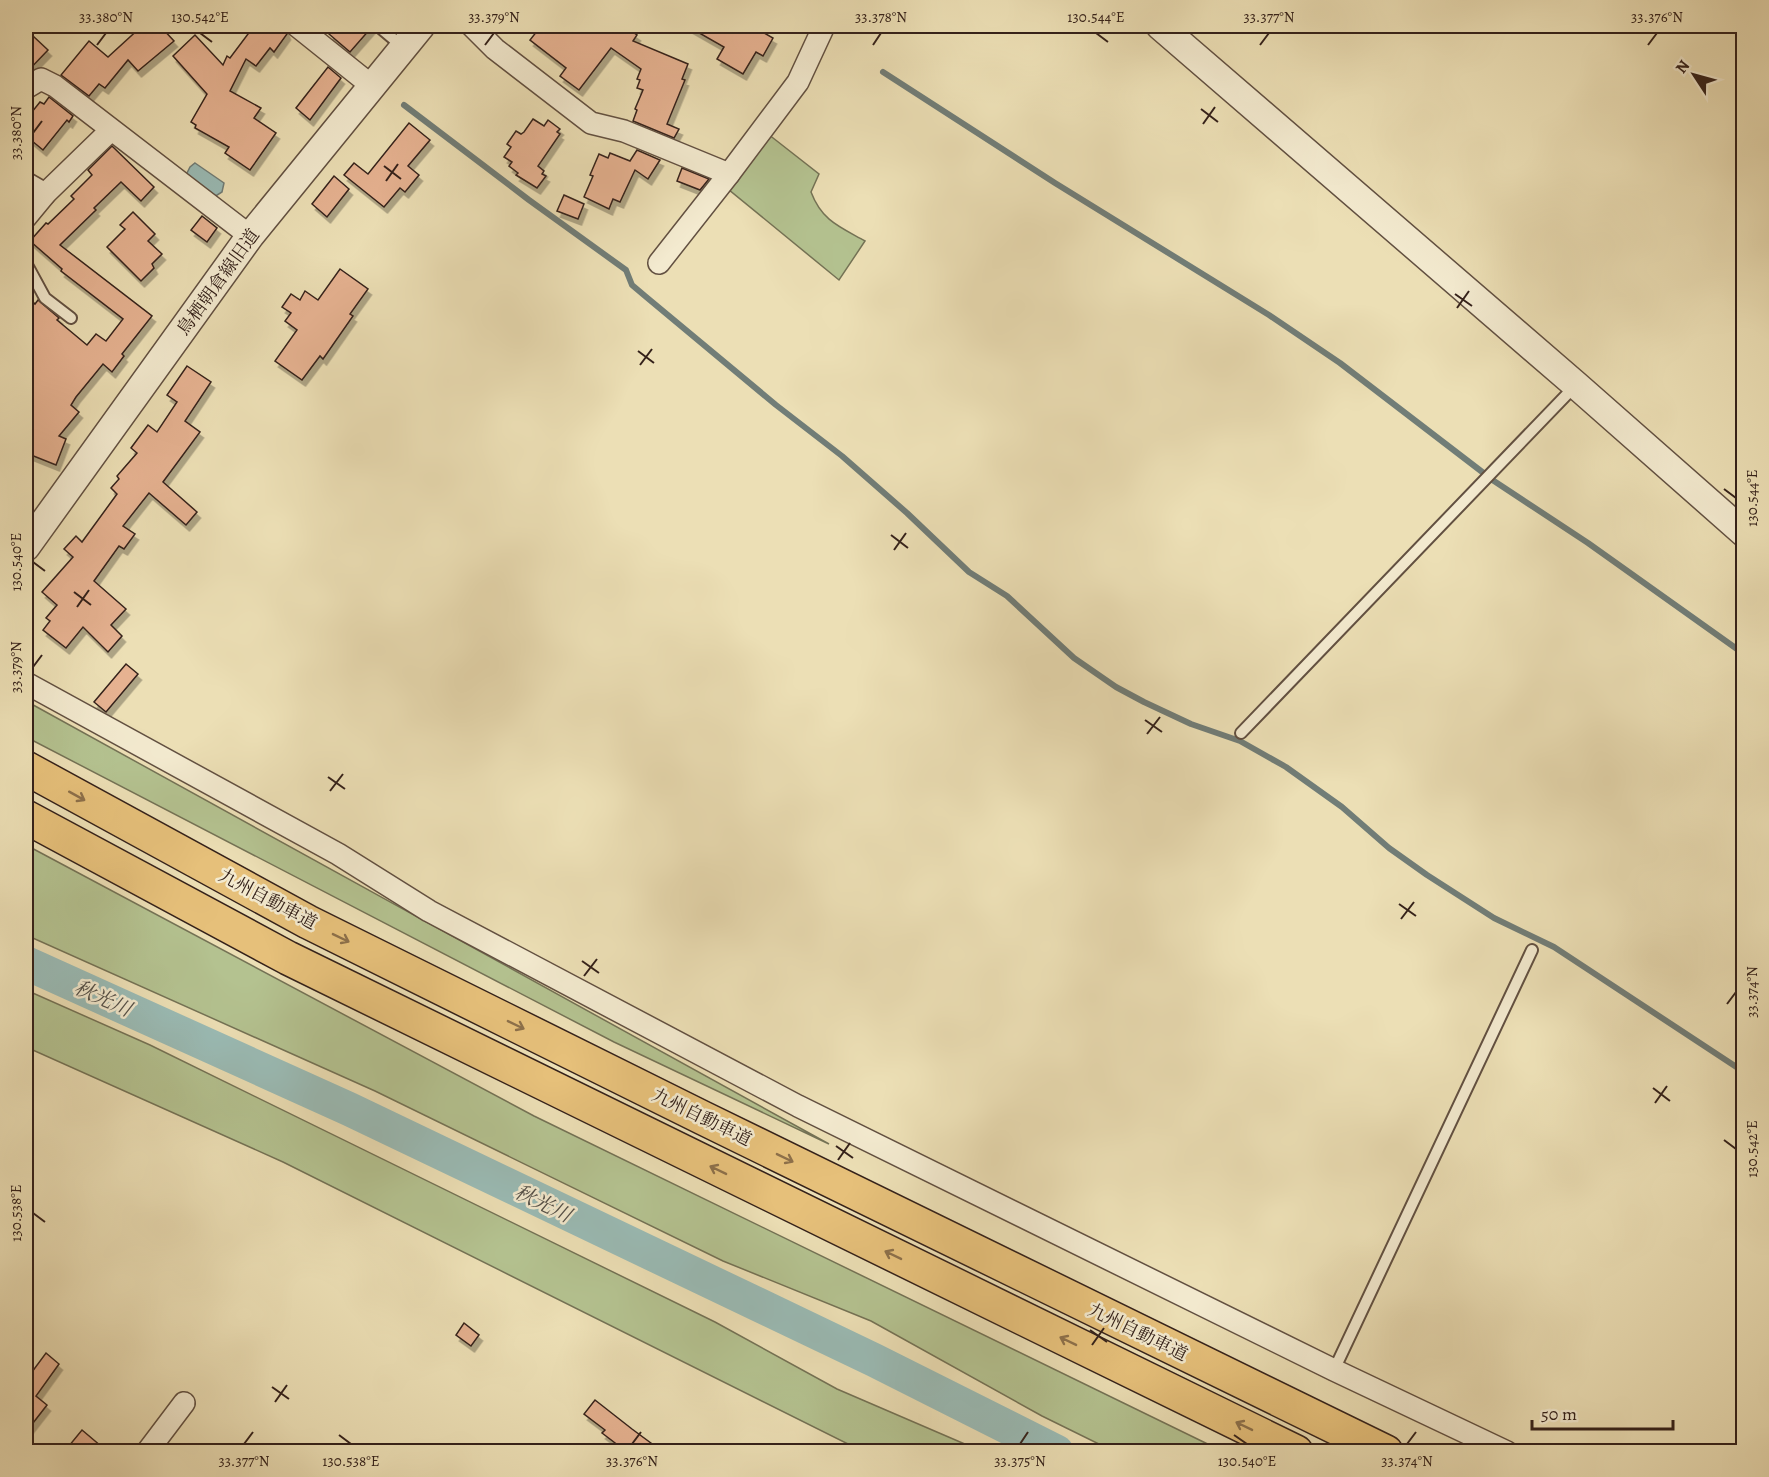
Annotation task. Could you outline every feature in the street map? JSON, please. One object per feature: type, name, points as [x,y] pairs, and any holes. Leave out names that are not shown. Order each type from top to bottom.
[{"type":"highway","name":"九州自動車道","points":[[26,768],[308,922],[1386,1452]]},
{"type":"highway","points":[[26,817],[298,963],[1296,1452]]},
{"type":"street","points":[[297,26],[372,87]]},
{"type":"street","name":"鳥栖朝倉線旧道","points":[[26,547],[250,236],[421,26]]},
{"type":"street","points":[[471,26],[495,49],[591,123],[624,131],[729,174]]},
{"type":"street","points":[[659,263],[798,82],[824,26]]},
{"type":"street","points":[[1161,26],[1576,385],[1743,533]]},
{"type":"street","points":[[26,88],[40,79],[55,86],[250,236]]},
{"type":"street","points":[[26,217],[45,194],[111,130]]},
{"type":"street","points":[[26,183],[45,194]]},
{"type":"street","points":[[26,683],[338,854],[429,911],[777,1095],[1334,1370],[1507,1452]]},
{"type":"street","points":[[147,1452],[184,1403]]},
{"type":"lane","points":[[378,26],[403,47]]},
{"type":"lane","points":[[26,263],[45,298],[71,318]]},
{"type":"lane","points":[[1241,733],[1576,385]]},
{"type":"lane","points":[[1334,1370],[1532,950]]},
{"type":"green space","points":[[768,134],[819,174],[811,192],[826,217],[865,241],[839,280],[728,189]]},
{"type":"green space","points":[[26,701],[829,1144],[614,1042],[26,737]]},
{"type":"green space","points":[[26,845],[534,1116],[1222,1451],[1113,1451],[1042,1416],[871,1321],[723,1261],[375,1091],[26,935]]},
{"type":"green space","points":[[26,990],[150,1045],[715,1322],[837,1389],[981,1451],[862,1451],[283,1162],[26,1047]]},
{"type":"water","points":[[195,163],[224,183],[222,192],[214,197],[186,175]]},
{"type":"building","points":[[142,26],[160,26],[174,41],[138,71],[128,60],[105,88],[99,84],[89,96],[61,75],[89,41],[108,57]]},
{"type":"building","points":[[254,26],[284,26],[287,34],[274,52],[270,48],[256,66],[246,59],[230,91],[261,108],[254,118],[276,133],[250,170],[225,153],[229,147],[195,128],[196,125],[191,122],[207,94],[173,56],[195,35],[223,65],[227,56],[230,58]]},
{"type":"building","points":[[336,26],[371,26],[371,28],[350,52],[329,34]]},
{"type":"building","points":[[541,26],[624,26],[637,35],[633,41],[688,64],[682,79],[685,80],[667,124],[679,129],[674,138],[633,121],[643,90],[637,88],[640,80],[637,79],[641,69],[611,48],[579,90],[560,76],[566,68],[530,40]]},
{"type":"building","points":[[687,26],[745,26],[751,28],[752,26],[773,38],[763,56],[756,52],[743,74],[717,59],[724,47]]},
{"type":"building","points":[[33,36],[48,50],[26,73],[26,44]]},
{"type":"building","points":[[328,67],[341,78],[310,120],[296,108]]},
{"type":"building","points":[[49,97],[73,116],[69,122],[67,120],[43,150],[26,136],[26,106],[32,112],[40,102],[44,104]]},
{"type":"building","points":[[533,119],[544,126],[548,120],[560,129],[557,132],[560,134],[538,166],[544,171],[542,174],[546,176],[537,188],[516,175],[518,173],[509,166],[512,162],[504,157],[511,147],[507,144],[516,131],[521,134],[524,132]]},
{"type":"building","points":[[409,123],[430,140],[408,166],[419,175],[405,192],[400,188],[384,207],[344,175],[354,163],[368,174]]},
{"type":"building","points":[[112,146],[154,187],[141,201],[121,182],[60,245],[152,316],[122,354],[124,356],[112,372],[103,364],[76,397],[71,405],[79,412],[59,436],[66,439],[56,465],[26,453],[26,295],[35,304],[38,300],[59,318],[57,320],[87,345],[96,334],[106,341],[123,319],[61,271],[62,269],[30,241],[46,223],[48,224],[74,199],[71,196],[92,175],[88,170]]},
{"type":"building","points":[[637,150],[660,160],[648,179],[635,170],[620,202],[613,199],[609,209],[584,197],[599,154],[608,158],[610,153],[630,161]]},
{"type":"building","points":[[682,168],[709,179],[700,190],[677,181]]},
{"type":"building","points":[[334,176],[349,189],[327,217],[312,204]]},
{"type":"building","points":[[564,195],[584,204],[578,219],[557,211]]},
{"type":"building","points":[[133,212],[155,234],[148,241],[162,254],[152,264],[154,268],[141,281],[107,247],[125,229],[120,225]]},
{"type":"building","points":[[202,216],[217,228],[207,242],[191,230]]},
{"type":"building","points":[[340,269],[368,289],[350,314],[353,316],[323,359],[320,356],[302,380],[275,361],[297,330],[285,321],[291,313],[282,307],[291,294],[300,300],[305,291],[318,300]]},
{"type":"building","points":[[187,366],[211,382],[185,421],[200,432],[163,482],[197,512],[186,525],[149,493],[123,526],[135,534],[124,549],[119,546],[94,581],[126,609],[111,625],[122,636],[108,652],[83,627],[66,648],[43,630],[50,621],[46,618],[57,605],[42,592],[73,557],[64,549],[76,536],[82,542],[117,494],[111,488],[119,479],[117,476],[137,453],[131,448],[148,425],[157,432],[177,402],[167,395]]},
{"type":"building","points":[[126,664],[138,674],[106,712],[94,702]]},
{"type":"building","points":[[464,1323],[479,1335],[471,1346],[456,1335]]},
{"type":"building","points":[[46,1353],[59,1364],[36,1396],[47,1405],[26,1432],[26,1380]]},
{"type":"building","points":[[595,1400],[663,1452],[627,1452],[602,1433],[605,1430],[584,1414]]},
{"type":"building","points":[[82,1430],[108,1452],[64,1452]]},
{"type":"waterway","points":[[883,72],[1055,183],[1269,315],[1340,363],[1494,481],[1588,543],[1744,654]]},
{"type":"waterway","points":[[404,105],[626,270],[632,285],[776,405],[842,456],[969,572],[1007,596],[1074,658],[1116,687],[1144,702],[1191,724],[1240,741],[1286,767],[1342,807],[1389,848],[1427,875],[1494,918],[1554,947],[1744,1072]]},
{"type":"waterway","name":"秋光川","points":[[26,963],[349,1109],[874,1360],[1057,1452]]}]
